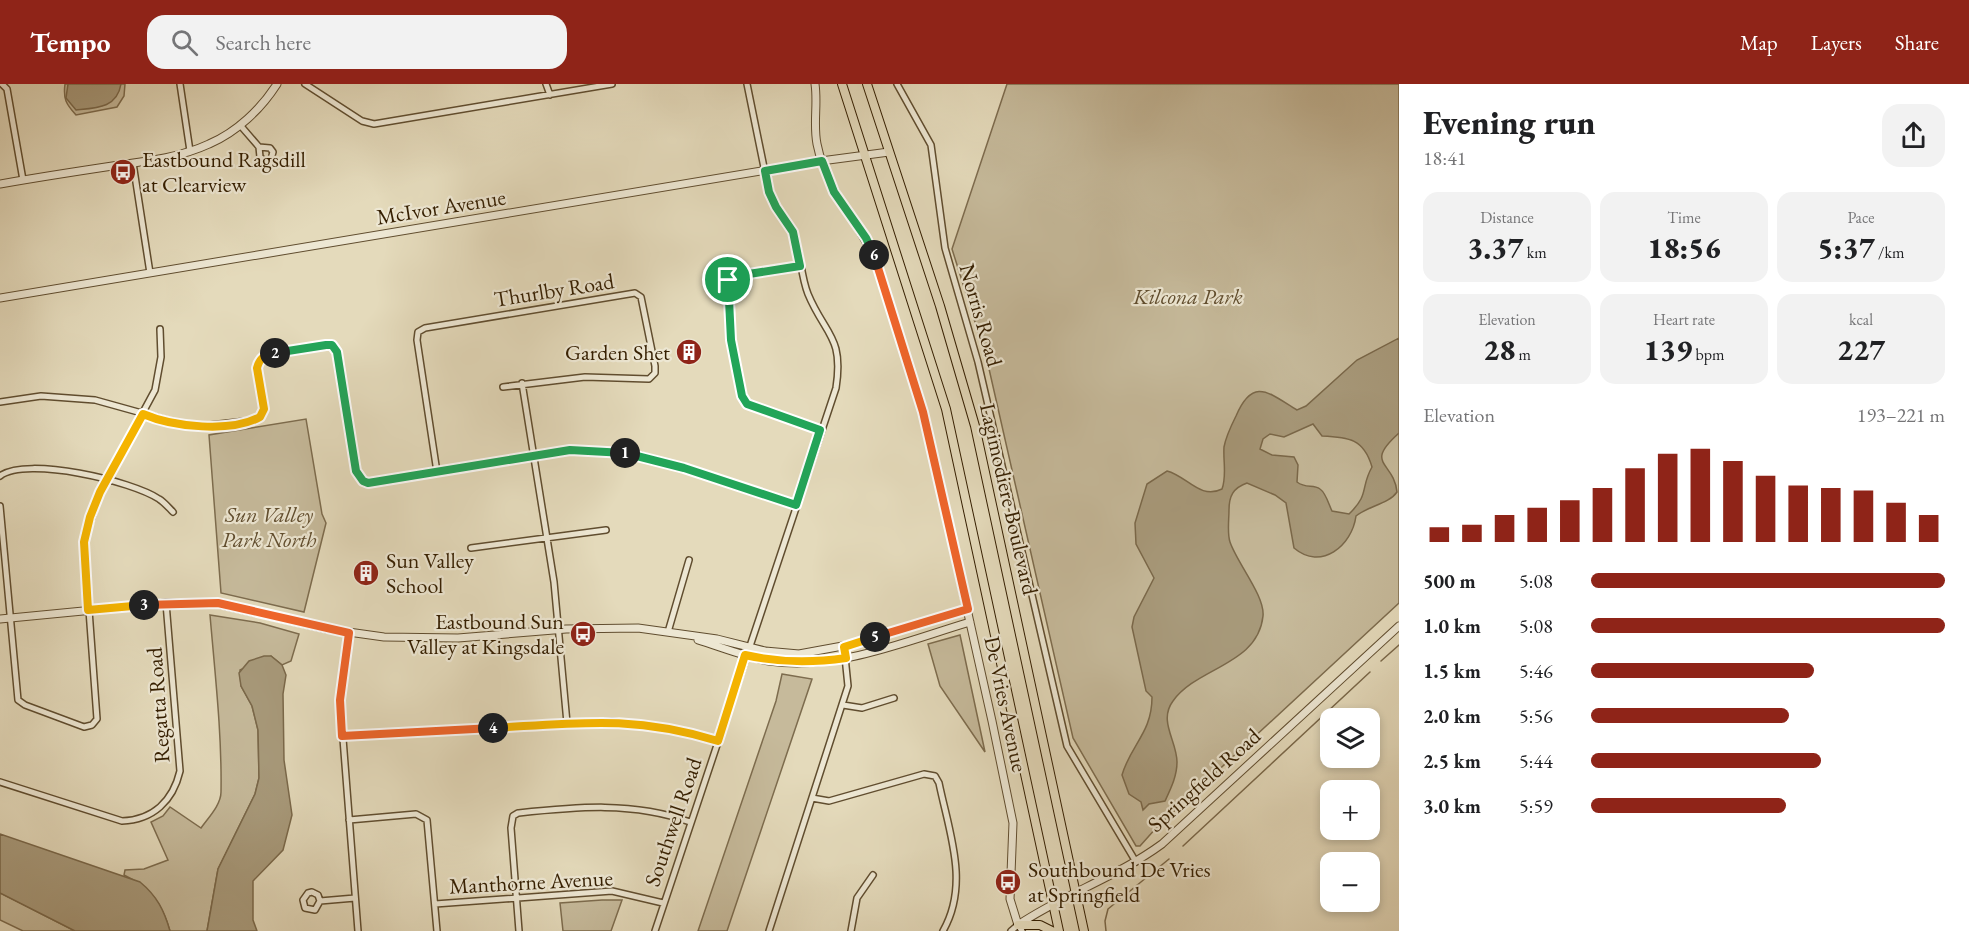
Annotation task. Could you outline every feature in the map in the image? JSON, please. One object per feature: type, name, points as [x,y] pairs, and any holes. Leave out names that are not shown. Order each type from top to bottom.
[{"type":"main road","name":"Lagimodiere Boulevard","points":[[842,84],[927,344],[950,426],[1059,931]]},
{"type":"main road","name":"Lagimodiere Boulevard","points":[[867,84],[940,306],[975,426],[1084,931]]},
{"type":"main road","points":[[1017,929],[1040,925],[1052,931]]},
{"type":"street","points":[[2,84],[9,87],[23,180]]},
{"type":"street","points":[[180,84],[190,151]]},
{"type":"street","points":[[0,184],[133,163],[190,151],[210,144],[240,125],[267,101],[278,84]]},
{"type":"street","points":[[306,84],[362,121],[374,124],[612,84]]},
{"type":"street","points":[[546,84],[550,95]]},
{"type":"street","name":"Southwell Road","points":[[655,931],[820,430],[836,388],[838,362],[831,334],[809,297],[793,232],[769,192],[747,84]]},
{"type":"street","name":"De Vries Avenue","points":[[815,84],[815,127],[822,161],[834,192],[866,238],[891,303],[923,412],[1013,822],[1010,899],[1017,929]]},
{"type":"street","name":"Norris Road","points":[[897,84],[931,145],[945,248],[981,372],[1067,746],[1136,862]]},
{"type":"street","points":[[240,125],[259,147]]},
{"type":"street","name":"McIvor Avenue","points":[[0,298],[822,161],[889,152]]},
{"type":"street","points":[[133,163],[150,273]]},
{"type":"street","points":[[800,266],[736,276],[728,280],[731,340],[742,396],[747,404],[820,430]]},
{"type":"street","name":"Thurlby Road","points":[[437,472],[417,340],[418,332],[425,328],[635,293],[641,297],[655,366],[655,373],[649,379],[585,377],[503,387]]},
{"type":"street","points":[[0,506],[18,700],[25,705],[84,727],[92,726],[97,719],[84,542],[90,517],[108,478],[143,414],[158,379],[161,357],[160,329]]},
{"type":"street","points":[[0,402],[41,396],[95,400],[192,427],[256,420],[264,409],[257,368],[259,361],[266,355],[332,345],[337,352],[358,476],[368,483],[570,450],[633,453],[796,505]]},
{"type":"street","points":[[522,384],[547,538],[559,630],[567,723]]},
{"type":"street","points":[[0,476],[5,472],[30,469],[108,478],[159,499],[173,512]]},
{"type":"street","points":[[471,548],[606,530]]},
{"type":"street","points":[[668,632],[689,560]]},
{"type":"street","points":[[0,619],[166,603],[218,603],[349,633],[434,639],[559,630],[638,628],[800,654],[844,647],[968,609]]},
{"type":"street","name":"Regatta Road","points":[[0,782],[122,821],[135,820],[164,805],[177,785],[180,771],[166,603]]},
{"type":"street","points":[[682,634],[745,655],[791,663],[846,658],[970,622]]},
{"type":"street","name":"Springfield Road","points":[[1017,929],[1053,904],[1136,862],[1177,831],[1399,626]]},
{"type":"street","points":[[349,633],[340,700],[358,931]]},
{"type":"street","points":[[769,931],[843,705],[848,686],[844,647]]},
{"type":"street","points":[[843,705],[862,708],[894,698]]},
{"type":"street","points":[[342,736],[611,721],[648,724],[718,741]]},
{"type":"street","points":[[812,798],[829,801],[924,774],[935,776],[939,783],[958,876],[956,902],[943,931]]},
{"type":"street","points":[[519,931],[511,828],[513,816],[518,813],[600,806],[627,807],[690,822]]},
{"type":"street","points":[[350,820],[422,815],[429,826],[437,931]]},
{"type":"street","points":[[850,931],[857,898],[873,875]]},
{"type":"street","name":"Manthorne Avenue","points":[[435,904],[612,891],[663,903]]},
{"type":"street","points":[[320,901],[355,898]]},
{"type":"green space","points":[[65,84],[125,84],[124,96],[117,107],[76,115],[66,101]]},
{"type":"green space","name":"Kilcona Park","points":[[1007,84],[1399,84],[1399,603],[1157,827],[1140,846],[1136,846],[1073,738],[987,360],[952,249]]},
{"type":"green space","name":"Sun Valley Park North","points":[[306,419],[322,514],[326,523],[304,612],[221,593],[209,435]]},
{"type":"green space","name":"Sun Valley Park North","points":[[210,615],[260,623],[299,634],[291,661],[282,665],[271,656],[240,670],[241,686],[252,706],[258,730],[259,778],[255,794],[218,869],[207,931],[170,931],[154,897],[141,885],[124,875],[125,870],[144,869],[168,860],[151,822],[163,816],[170,807],[201,828],[219,802],[221,792],[218,704]]},
{"type":"green space","points":[[960,635],[985,752],[940,686],[928,644]]},
{"type":"green space","points":[[782,674],[812,679],[727,931],[698,931],[776,701]]},
{"type":"green space","points":[[0,893],[75,931],[23,931],[0,920]]},
{"type":"green space","points":[[622,900],[611,931],[563,931],[560,903]]},
{"type":"shaded area","points":[[68,84],[121,84],[119,92],[111,102],[98,107],[76,110],[66,98]]},
{"type":"shaded area","points":[[1399,338],[1399,433],[1388,443],[1382,458],[1395,482],[1397,492],[1389,499],[1356,516],[1348,537],[1334,552],[1315,557],[1294,548],[1286,503],[1275,495],[1247,483],[1235,490],[1229,505],[1229,538],[1260,599],[1263,616],[1259,632],[1239,655],[1196,680],[1173,701],[1167,716],[1176,754],[1175,777],[1165,801],[1149,804],[1143,810],[1141,802],[1129,794],[1122,775],[1149,720],[1151,709],[1152,697],[1146,691],[1132,627],[1134,617],[1154,578],[1136,544],[1135,523],[1147,484],[1167,471],[1207,492],[1222,489],[1226,439],[1242,404],[1249,396],[1255,392],[1270,394],[1297,410],[1306,406],[1357,360]],"holes":[[[1313,424],[1322,436],[1354,441],[1365,450],[1369,458],[1372,467],[1362,496],[1349,514],[1332,511],[1326,496],[1320,489],[1297,482],[1298,465],[1294,457],[1272,455],[1260,449],[1263,439],[1270,434],[1284,437]]]},
{"type":"shaded area","points":[[271,656],[282,665],[286,675],[283,694],[284,760],[292,815],[283,850],[253,881],[253,920],[257,931],[207,931],[218,869],[255,794],[259,778],[258,730],[252,706],[241,686],[239,673],[249,661]]},
{"type":"shaded area","points":[[0,834],[140,882],[159,904],[170,931],[75,931],[0,893]]},
{"type":"waterway","points":[[1381,661],[1399,645]]},
{"type":"waterway","points":[[1183,846],[1370,672]]},
{"type":"waterway","points":[[1106,931],[1105,921],[1108,909],[1169,859]]},
{"type":"place","name":"Eastbound Ragsdill at Clearview","points":[[123,172]]},
{"type":"place","name":"Garden Shet","points":[[689,352]]},
{"type":"place","name":"Sun Valley School","points":[[366,573]]},
{"type":"place","name":"Eastbound Sun Valley at Kingsdale","points":[[583,634]]},
{"type":"place","name":"Southbound De Vries at Springfield","points":[[1008,882]]},
{"type":"route","points":[[822,161],[834,192],[847,214],[866,238],[891,303],[923,412],[968,609],[844,647],[846,658],[813,663],[791,663],[768,661],[745,655],[718,741],[648,724],[611,721],[342,736],[340,700],[349,633],[218,603],[166,603],[88,610],[84,542],[90,517],[100,492],[143,414],[177,425],[192,427],[256,420],[264,412],[257,368],[259,361],[266,355],[326,345],[332,345],[337,352],[356,471],[363,481],[368,483],[570,450],[607,451],[633,453],[796,505],[820,430],[756,408],[747,404],[742,396],[731,340],[728,280],[736,276],[800,266],[793,232],[769,192],[765,171],[822,161]]}]
